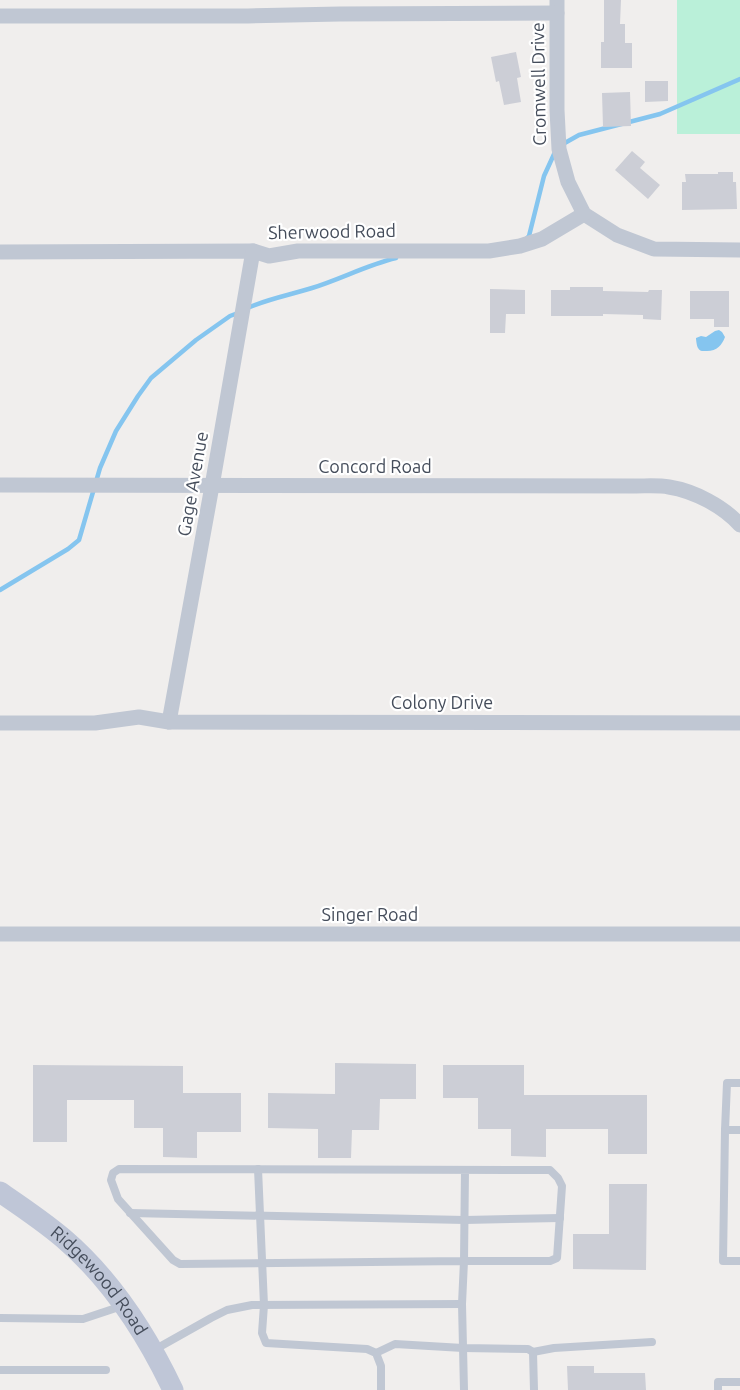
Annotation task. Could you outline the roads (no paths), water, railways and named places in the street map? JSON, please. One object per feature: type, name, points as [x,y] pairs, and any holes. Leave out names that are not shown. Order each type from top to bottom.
[{"type":"street","points":[[0,16],[248,16],[557,6]]},
{"type":"street","name":"Cromwell Drive","points":[[557,6],[559,149],[568,182],[584,214]]},
{"type":"street","points":[[584,214],[617,235],[654,249],[740,250]]},
{"type":"street","name":"Sherwood Road","points":[[0,252],[253,251],[269,255],[298,251],[489,251],[520,246],[542,239],[584,214]]},
{"type":"street","name":"Gage Avenue","points":[[169,722],[253,251]]},
{"type":"street","name":"Concord Road","points":[[0,485],[670,487],[700,496],[718,506],[740,525]]},
{"type":"street","name":"Colony Drive","points":[[0,723],[95,723],[139,717],[169,722],[740,723]]},
{"type":"street","name":"Singer Road","points":[[0,934],[740,934]]},
{"type":"street","name":"Ridgewood Road","points":[[0,1192],[32,1213],[65,1240],[92,1267],[137,1324],[173,1390]]},
{"type":"lane","points":[[740,1083],[727,1083],[723,1261],[740,1261]]},
{"type":"lane","points":[[725,1130],[740,1130]]},
{"type":"lane","points":[[118,1169],[465,1170],[550,1170],[562,1186],[557,1258],[550,1261],[180,1264],[173,1260],[118,1199],[111,1180],[112,1173],[118,1169]]},
{"type":"lane","points":[[258,1169],[264,1305],[262,1333],[266,1343],[367,1349],[376,1353],[381,1366],[381,1390],[390,1390]]},
{"type":"lane","points":[[464,1390],[462,1304],[465,1170]]},
{"type":"lane","points":[[130,1213],[465,1220],[560,1218]]},
{"type":"lane","points":[[153,1351],[211,1318],[227,1311],[252,1305],[462,1304]]},
{"type":"lane","points":[[0,1318],[83,1320],[124,1305]]},
{"type":"lane","points":[[376,1353],[396,1344],[528,1349],[533,1352],[554,1348],[652,1342]]},
{"type":"lane","points":[[533,1352],[534,1390]]},
{"type":"lane","points":[[0,1370],[106,1370]]},
{"type":"lane","points":[[718,1390],[718,1382],[740,1382]]},
{"type":"water","points":[[719,330],[725,337],[719,347],[711,351],[699,349],[696,338],[706,337]]},
{"type":"waterway","points":[[563,144],[579,135],[660,114],[740,79]]},
{"type":"waterway","points":[[525,240],[529,236],[544,176],[555,152]]},
{"type":"waterway","points":[[245,309],[304,291],[396,258]]},
{"type":"waterway","points":[[0,590],[79,540],[100,468],[116,431],[138,396],[151,378],[196,340],[230,316],[238,313]]}]
